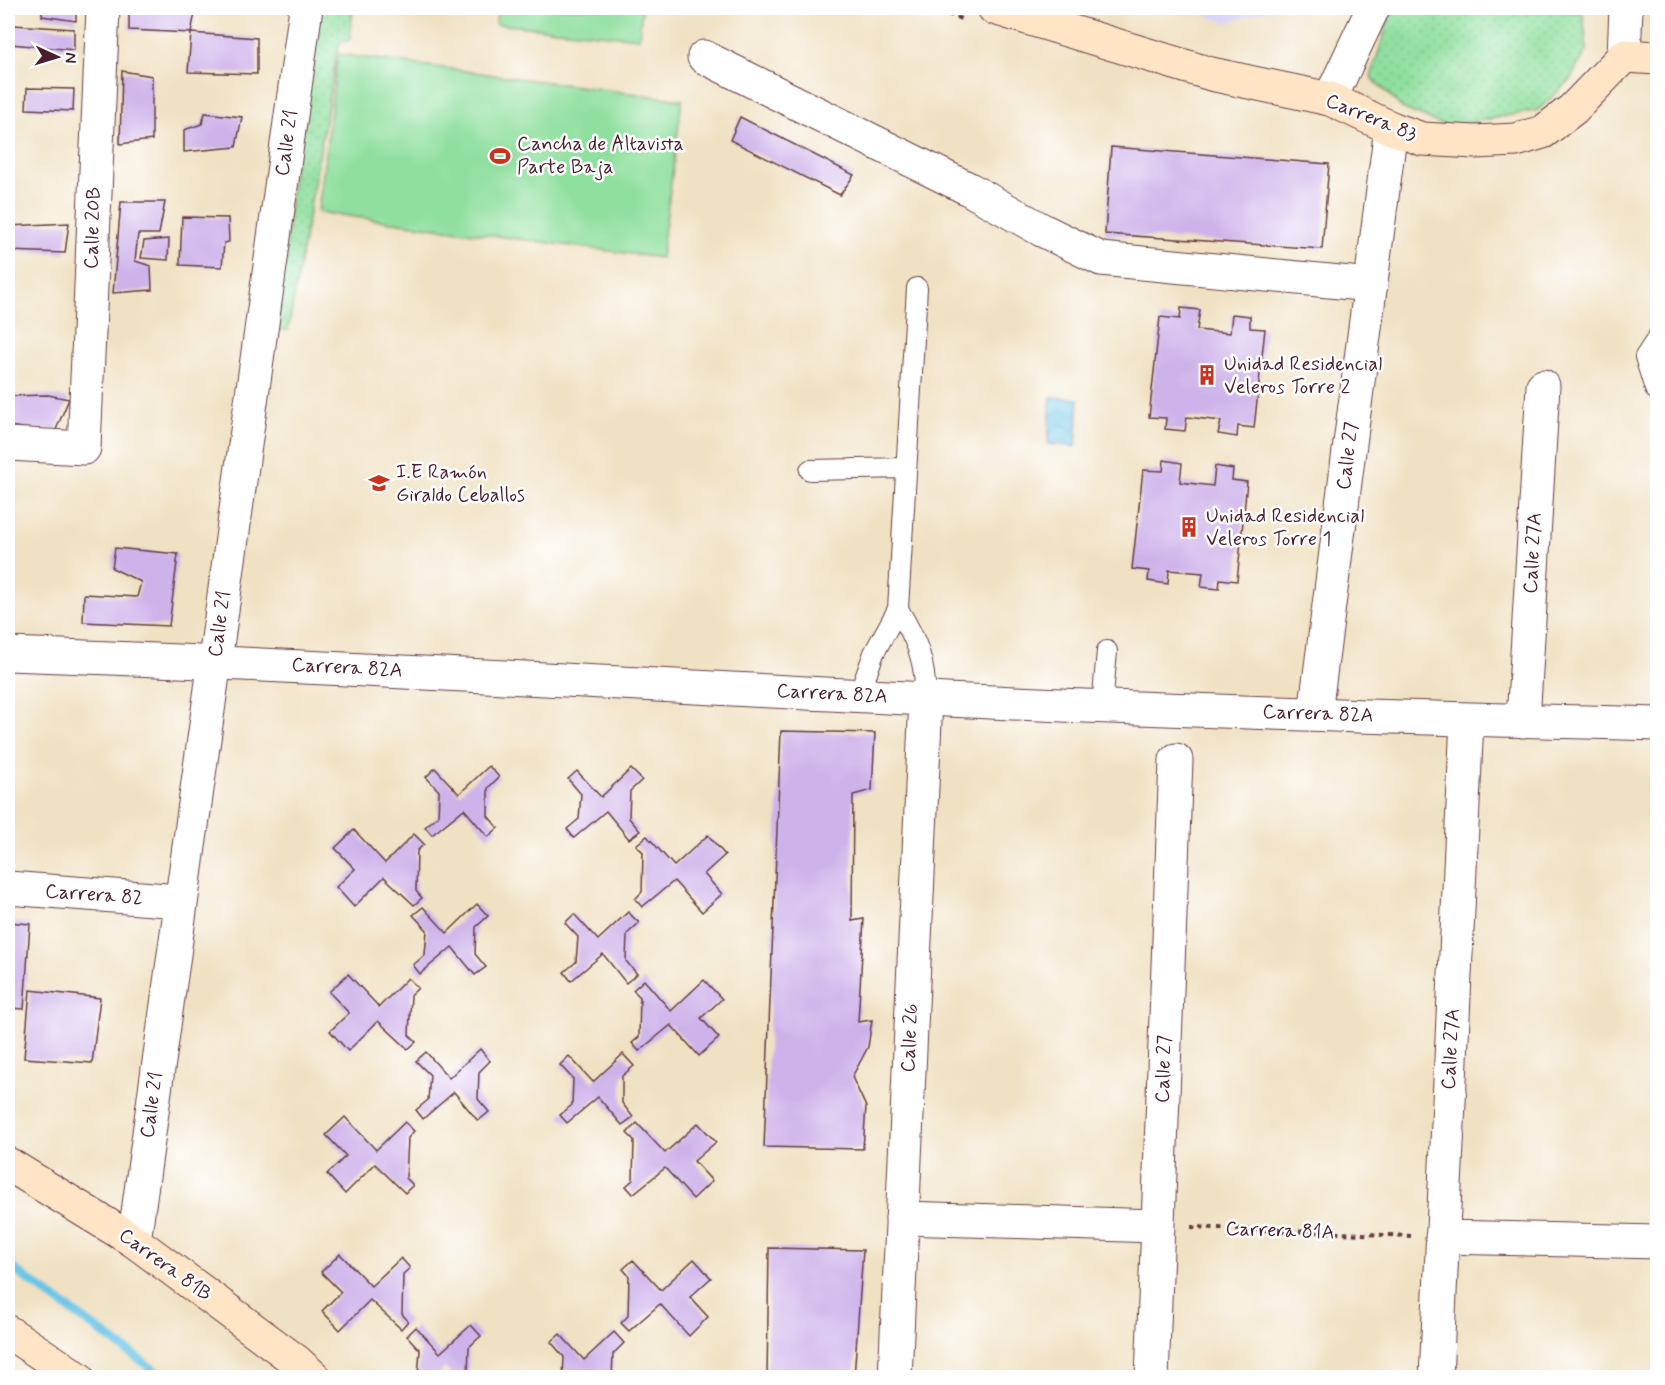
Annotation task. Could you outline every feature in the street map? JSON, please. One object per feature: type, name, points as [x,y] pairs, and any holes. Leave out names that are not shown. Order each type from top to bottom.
[{"type":"street","name":"Calle 20B","points":[[8,444],[84,448],[103,8]]},
{"type":"street","name":"Calle 21","points":[[134,1241],[180,901],[196,854],[215,662],[306,8]]},
{"type":"street","name":"Carrera 83","points":[[994,8],[1052,16],[1211,74],[1330,99],[1391,128],[1422,139],[1475,142],[1516,140],[1543,132],[1573,109],[1624,56]]},
{"type":"street","points":[[1330,99],[1372,8]]},
{"type":"street","points":[[1626,8],[1624,56],[1658,58]]},
{"type":"street","points":[[705,57],[969,189],[1042,230],[1101,259],[1371,285]]},
{"type":"street","name":"Calle 27","points":[[1315,713],[1391,128]]},
{"type":"street","name":"Calle 27A","points":[[1523,721],[1543,386]]},
{"type":"street","name":"Carrera 82A","points":[[8,654],[215,662],[926,699],[1467,720],[1658,724]]},
{"type":"street","name":"Calle 26","points":[[895,1377],[926,699]]},
{"type":"street","name":"Calle 27A","points":[[1436,1377],[1467,720]]},
{"type":"street","name":"Calle 27","points":[[1152,1377],[1176,760]]},
{"type":"street","name":"Carrera 82","points":[[8,888],[180,901]]},
{"type":"street","name":"Carrera 81B","points":[[8,1164],[134,1241],[301,1374]]},
{"type":"street","points":[[902,1218],[1157,1226]]},
{"type":"street","points":[[1442,1237],[1658,1242]]},
{"type":"street","points":[[8,1332],[78,1377]]},
{"type":"lane","points":[[859,695],[874,653],[898,609],[917,288]]},
{"type":"lane","points":[[1658,337],[1645,357],[1655,389],[1658,390]]},
{"type":"lane","points":[[810,470],[906,468]]},
{"type":"lane","points":[[898,609],[914,635],[921,655],[926,699]]},
{"type":"lane","points":[[1102,706],[1107,651]]},
{"type":"path","name":"Carrera 81A","points":[[1157,1226],[1442,1237]]},
{"type":"shaded area","points":[[1184,8],[1272,8],[1227,23]]},
{"type":"green space","points":[[310,8],[353,8],[350,40],[339,43],[288,330],[277,330]]},
{"type":"green space","points":[[497,8],[642,8],[639,38],[496,24]]},
{"type":"green space","points":[[1392,8],[1501,8],[1583,13],[1587,50],[1569,81],[1538,110],[1447,127],[1402,108],[1371,77]]},
{"type":"green space","name":"Cancha de Altavista Parte Baja","points":[[338,54],[682,100],[661,258],[318,212]]},
{"type":"water","points":[[1051,397],[1079,399],[1076,447],[1048,444]]},
{"type":"building","points":[[42,8],[76,8],[76,21],[42,16]]},
{"type":"building","points":[[129,8],[196,8],[191,33],[129,30]]},
{"type":"building","points":[[13,25],[74,29],[74,50],[11,44]]},
{"type":"building","points":[[191,33],[257,38],[257,74],[188,72]]},
{"type":"building","points":[[122,71],[152,76],[152,140],[120,144]]},
{"type":"building","points":[[27,88],[74,89],[73,111],[26,109]]},
{"type":"building","points":[[205,113],[242,117],[236,147],[184,152],[184,130],[202,124]]},
{"type":"building","points":[[740,117],[854,175],[840,195],[730,140]]},
{"type":"building","points":[[1111,147],[1329,164],[1322,249],[1105,234]]},
{"type":"building","points":[[121,202],[165,202],[159,234],[138,234],[135,261],[151,266],[152,290],[113,293]]},
{"type":"building","points":[[182,217],[228,218],[229,242],[224,243],[222,267],[180,265]]},
{"type":"building","points":[[69,223],[65,253],[8,251],[10,226]]},
{"type":"building","points":[[169,239],[168,260],[141,258],[144,241]]},
{"type":"building","name":"Unidad Residencial Veleros Torre 2","points":[[1181,308],[1200,310],[1197,330],[1230,333],[1232,314],[1250,316],[1250,328],[1265,329],[1254,428],[1238,426],[1237,437],[1218,434],[1221,421],[1187,417],[1185,431],[1165,429],[1166,418],[1149,417],[1160,317],[1180,319]]},
{"type":"building","points":[[48,395],[69,399],[55,432],[8,426],[8,396]]},
{"type":"building","name":"Unidad Residencial Veleros Torre 1","points":[[1164,460],[1182,463],[1180,482],[1213,486],[1215,466],[1233,469],[1232,480],[1247,482],[1237,581],[1220,579],[1219,589],[1201,587],[1203,573],[1169,570],[1168,584],[1148,581],[1149,571],[1132,569],[1143,470],[1163,471]]},
{"type":"building","points":[[115,548],[178,554],[169,626],[83,622],[84,594],[137,597],[141,582],[112,568]]},
{"type":"building","points":[[781,731],[875,733],[872,790],[853,795],[852,921],[864,919],[858,1022],[872,1020],[868,1047],[852,1077],[866,1107],[863,1149],[764,1147]]},
{"type":"building","points":[[489,766],[499,777],[488,788],[488,816],[498,828],[488,837],[464,809],[432,835],[425,827],[438,816],[439,791],[426,777],[435,768],[459,794]]},
{"type":"building","points":[[631,769],[642,780],[630,791],[629,818],[640,831],[629,839],[606,811],[574,838],[567,829],[579,819],[581,794],[568,779],[577,771],[601,797]]},
{"type":"building","points":[[354,830],[385,863],[414,834],[424,844],[417,851],[416,891],[422,898],[414,905],[384,877],[354,907],[336,887],[355,869],[335,848]]},
{"type":"building","points":[[708,835],[725,855],[704,874],[722,894],[702,912],[674,881],[642,907],[635,899],[642,892],[643,852],[636,845],[647,836],[674,866]]},
{"type":"building","points":[[477,904],[488,916],[476,927],[475,954],[486,967],[475,975],[452,947],[420,974],[413,965],[425,955],[427,930],[413,915],[423,907],[447,933]]},
{"type":"building","points":[[628,912],[639,923],[627,934],[626,961],[637,974],[626,983],[603,954],[571,981],[564,972],[576,962],[578,937],[565,923],[574,914],[598,940]]},
{"type":"building","points":[[8,922],[30,924],[24,1009],[8,1008]]},
{"type":"building","points":[[348,974],[379,1007],[408,978],[418,988],[411,995],[409,1035],[416,1042],[408,1049],[378,1021],[348,1051],[330,1031],[349,1013],[329,992]]},
{"type":"building","points":[[644,980],[671,1011],[704,980],[722,999],[701,1018],[719,1038],[699,1056],[671,1025],[639,1051],[632,1043],[639,1037],[640,997],[633,990]]},
{"type":"building","points":[[30,990],[100,998],[92,1063],[24,1058]]},
{"type":"building","points":[[480,1049],[490,1061],[479,1072],[478,1099],[489,1112],[478,1121],[454,1092],[423,1119],[416,1110],[428,1100],[430,1075],[416,1061],[426,1052],[449,1078]]},
{"type":"building","points":[[623,1054],[634,1066],[622,1076],[622,1103],[633,1117],[622,1125],[598,1097],[567,1123],[560,1115],[572,1105],[573,1079],[560,1065],[569,1056],[593,1082]]},
{"type":"building","points":[[345,1117],[376,1150],[405,1122],[414,1131],[408,1138],[406,1178],[413,1185],[405,1193],[375,1164],[345,1194],[327,1174],[346,1156],[326,1135]]},
{"type":"building","points":[[637,1123],[665,1153],[698,1123],[716,1142],[694,1161],[712,1181],[693,1199],[665,1168],[633,1194],[626,1186],[633,1180],[634,1140],[627,1133]]},
{"type":"building","points":[[769,1248],[863,1250],[854,1378],[767,1378]]},
{"type":"building","points":[[340,1254],[371,1286],[401,1258],[410,1268],[403,1274],[402,1314],[408,1321],[401,1329],[370,1300],[340,1330],[322,1311],[341,1292],[321,1272]]},
{"type":"building","points":[[694,1259],[711,1278],[690,1297],[708,1317],[689,1336],[660,1304],[629,1331],[621,1323],[628,1316],[629,1276],[623,1269],[633,1260],[661,1290]]},
{"type":"building","points":[[471,1325],[481,1336],[469,1347],[468,1374],[471,1378],[453,1378],[445,1368],[434,1378],[416,1378],[420,1350],[407,1336],[416,1327],[440,1353]]},
{"type":"building","points":[[614,1332],[624,1343],[613,1354],[612,1378],[591,1378],[589,1375],[585,1378],[563,1378],[564,1357],[551,1342],[560,1334],[584,1360]]},
{"type":"waterway","points":[[8,1265],[165,1378]]},
{"type":"place","name":"Cancha de Altavista Parte Baja","points":[[500,156]]},
{"type":"place","name":"Unidad Residencial Veleros Torre 2","points":[[1207,375]]},
{"type":"place","name":"I.E Ramón Giraldo Ceballos","points":[[379,483]]},
{"type":"place","name":"Unidad Residencial Veleros Torre 1","points":[[1189,527]]}]
